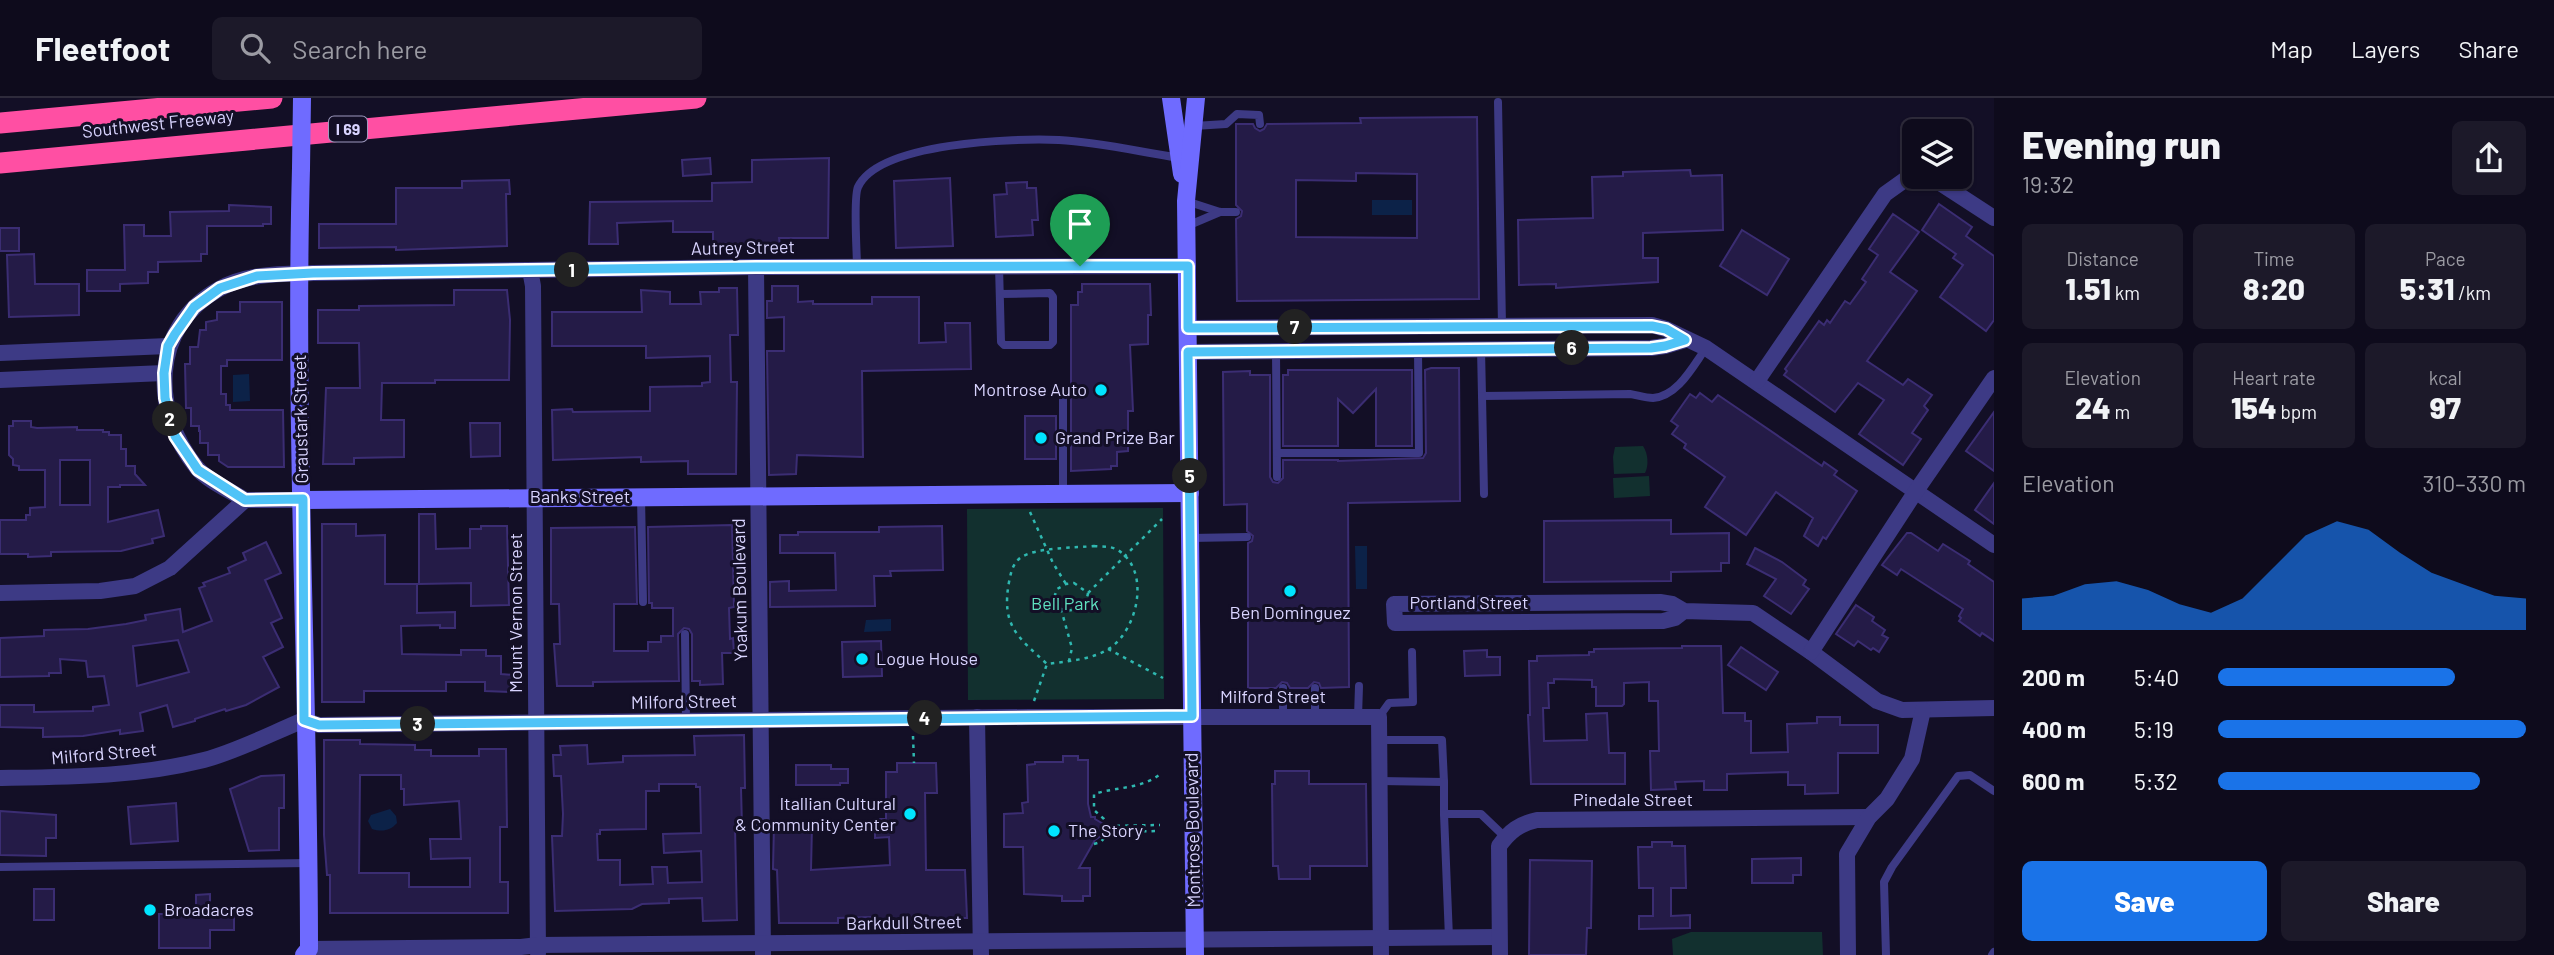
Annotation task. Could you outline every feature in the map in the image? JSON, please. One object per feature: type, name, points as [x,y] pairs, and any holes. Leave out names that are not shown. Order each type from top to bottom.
[{"type":"highway","points":[[0,123],[272,98]]},
{"type":"highway","name":"Southwest Freeway","points":[[0,163],[696,98]]},
{"type":"street","name":"Graustark Street","points":[[302,98],[298,274],[304,720],[309,863],[307,952]]},
{"type":"street","name":"Montrose Boulevard","points":[[1171,98],[1186,201],[1187,226],[1195,946]]},
{"type":"street","name":"Montrose Boulevard","points":[[1186,201],[1196,98]]},
{"type":"street","points":[[1757,381],[1885,194],[1906,179],[1934,179],[1994,218]]},
{"type":"street","name":"Autrey Street","points":[[168,346],[194,307],[220,288],[257,276],[756,267],[1188,266]]},
{"type":"street","name":"Yoakum Boulevard","points":[[756,267],[763,949]]},
{"type":"street","name":"Mount Vernon Street","points":[[530,270],[533,286],[538,950]]},
{"type":"street","points":[[1502,326],[1503,349]]},
{"type":"street","points":[[1188,328],[1652,326],[1666,329],[1706,348],[1757,381],[1994,545]]},
{"type":"street","points":[[1188,352],[1651,348],[1685,340]]},
{"type":"street","points":[[0,353],[168,346],[164,373],[165,398],[175,436],[198,470],[245,500],[170,568],[135,586],[100,591],[0,593]]},
{"type":"street","points":[[0,380],[164,373]]},
{"type":"street","points":[[1811,652],[1916,491],[1994,378]]},
{"type":"street","name":"Banks Street","points":[[245,500],[1190,493]]},
{"type":"street","name":"Portland Street","points":[[1684,611],[1675,618],[1663,621],[1395,623],[1394,604],[1660,602],[1672,604],[1684,611],[1753,613],[1877,701],[1902,710],[1994,708]]},
{"type":"street","points":[[1847,955],[1847,854],[1868,817],[1887,799],[1912,759],[1923,710]]},
{"type":"street","points":[[977,717],[981,948]]},
{"type":"street","name":"Milford Street","points":[[0,778],[100,777],[148,772],[207,759],[304,720],[319,725],[977,717],[1379,717]]},
{"type":"street","points":[[1379,717],[1381,955]]},
{"type":"street","name":"Pinedale Street","points":[[1505,837],[1521,824],[1537,820],[1868,817]]},
{"type":"street","points":[[1500,955],[1498,864],[1499,846],[1505,837]]},
{"type":"street","name":"Barkdull Street","points":[[307,952],[521,947],[538,950],[1195,946],[1381,938],[1499,937]]},
{"type":"lane","points":[[1498,102],[1502,326]]},
{"type":"lane","points":[[1194,126],[1226,124],[1237,114],[1259,115],[1260,124]]},
{"type":"lane","points":[[857,267],[857,189],[866,176],[896,158],[977,141],[1060,140],[1180,158]]},
{"type":"lane","points":[[1186,201],[1220,212],[1236,212]]},
{"type":"lane","points":[[1187,226],[1220,212]]},
{"type":"lane","points":[[999,267],[1001,342],[1004,345],[1050,345],[1053,341],[1053,297],[1050,293],[1000,294]]},
{"type":"lane","points":[[1482,396],[1630,394],[1654,398],[1679,385],[1706,348]]},
{"type":"lane","points":[[1481,349],[1483,494]]},
{"type":"lane","points":[[1278,453],[1419,453],[1418,350]]},
{"type":"lane","points":[[1276,352],[1278,477]]},
{"type":"lane","points":[[1063,397],[1063,494]]},
{"type":"lane","points":[[641,497],[643,602]]},
{"type":"lane","points":[[1191,538],[1248,537]]},
{"type":"lane","points":[[685,634],[686,721]]},
{"type":"lane","points":[[1379,717],[1389,703],[1413,702],[1412,652]]},
{"type":"lane","points":[[1358,717],[1359,687]]},
{"type":"lane","points":[[1283,688],[1283,717]]},
{"type":"lane","points":[[1315,688],[1315,717]]},
{"type":"lane","points":[[1379,740],[1442,740],[1449,937]]},
{"type":"lane","points":[[1886,955],[1884,882],[1892,867],[1958,776],[1970,775],[1994,791]]},
{"type":"lane","points":[[1380,781],[1444,782]]},
{"type":"lane","points":[[1444,814],[1481,814],[1505,837]]},
{"type":"lane","points":[[0,867],[309,863]]},
{"type":"path","points":[[1023,494],[1053,563],[1066,584]]},
{"type":"path","points":[[1061,609],[1068,611],[1082,607],[1088,593],[1162,519]]},
{"type":"path","points":[[1094,546],[1113,548],[1125,556],[1131,563],[1138,594],[1135,614],[1125,631],[1108,649],[1094,656],[1047,664],[1022,643],[1006,611],[1012,568],[1021,557],[1047,550],[1094,546]]},
{"type":"path","points":[[1069,661],[1072,648],[1061,609],[1054,598],[1057,589],[1066,584],[1074,583],[1088,593]]},
{"type":"path","points":[[1108,649],[1163,678]]},
{"type":"path","points":[[1029,717],[1047,664]]},
{"type":"path","points":[[913,719],[914,763]]},
{"type":"path","points":[[1094,845],[1101,842],[1109,832],[1108,826],[1094,810],[1094,794],[1140,785],[1159,775]]},
{"type":"path","points":[[1108,826],[1160,824]]},
{"type":"path","points":[[1128,825],[1128,832]]},
{"type":"path","points":[[1143,825],[1143,832]]},
{"type":"path","points":[[1109,832],[1160,831]]},
{"type":"green space","points":[[1643,446],[1647,460],[1645,473],[1614,474],[1615,447]]},
{"type":"green space","points":[[1649,476],[1650,496],[1614,498],[1613,478]]},
{"type":"green space","name":"Bell Park","points":[[1163,508],[1164,699],[968,700],[967,509]]},
{"type":"green space","points":[[1691,932],[1822,932],[1823,955],[1673,955],[1672,939]]},
{"type":"water","points":[[1372,200],[1412,200],[1412,215],[1372,215]]},
{"type":"water","points":[[249,374],[250,401],[233,402],[233,375]]},
{"type":"water","points":[[1355,546],[1367,546],[1367,589],[1356,589]]},
{"type":"water","points":[[891,619],[891,631],[864,632],[866,620]]},
{"type":"water","points":[[390,809],[396,816],[397,823],[386,830],[372,829],[368,821],[371,815]]},
{"type":"building","points":[[1477,117],[1479,299],[1237,301],[1236,219],[1241,216],[1242,211],[1236,205],[1236,124],[1253,124],[1260,131],[1267,124],[1361,123],[1360,118]],"holes":[[[1356,173],[1417,174],[1417,238],[1296,237],[1296,180],[1356,181]]]},
{"type":"building","points":[[710,158],[711,174],[683,176],[682,160]]},
{"type":"building","points":[[829,158],[828,238],[779,238],[780,245],[713,243],[713,232],[673,232],[673,221],[617,223],[618,244],[589,244],[590,202],[712,201],[712,183],[752,182],[752,160]]},
{"type":"building","points":[[1690,170],[1691,176],[1722,175],[1723,230],[1643,233],[1643,258],[1658,258],[1658,282],[1556,288],[1556,284],[1519,285],[1518,220],[1593,218],[1592,177],[1623,176],[1623,172]]},
{"type":"building","points":[[950,178],[953,246],[896,248],[894,181]]},
{"type":"building","points":[[509,180],[510,194],[506,194],[507,246],[396,250],[396,247],[319,248],[319,224],[396,224],[396,188],[462,188],[462,181]]},
{"type":"building","points":[[1027,182],[1027,188],[1036,188],[1038,220],[1032,220],[1033,235],[996,237],[994,195],[1007,194],[1006,183]]},
{"type":"building","points":[[1939,204],[1972,227],[1966,236],[1994,256],[1994,320],[1986,331],[1940,297],[1963,265],[1953,258],[1956,254],[1922,230]]},
{"type":"building","points":[[229,205],[271,207],[271,224],[207,226],[207,254],[201,254],[201,261],[158,262],[158,272],[148,272],[148,283],[120,284],[120,291],[87,291],[87,270],[125,270],[124,225],[144,225],[144,236],[171,236],[170,212],[229,211]]},
{"type":"building","points":[[1893,214],[1919,232],[1890,272],[1917,291],[1867,361],[1903,385],[1908,379],[1932,395],[1924,406],[1928,410],[1912,433],[1921,439],[1903,465],[1859,434],[1884,400],[1858,383],[1835,412],[1784,375],[1787,371],[1785,369],[1819,321],[1824,325],[1827,320],[1830,323],[1845,301],[1850,304],[1866,282],[1862,279],[1878,255],[1869,249]]},
{"type":"building","points":[[0,228],[19,228],[19,251],[0,251]]},
{"type":"building","points":[[1742,230],[1789,259],[1767,295],[1720,266]]},
{"type":"building","points":[[34,254],[35,284],[79,284],[79,315],[9,317],[7,255]]},
{"type":"building","name":"Montrose Auto","points":[[1082,284],[1150,284],[1151,315],[1148,315],[1148,344],[1130,345],[1133,411],[1128,411],[1128,451],[1117,452],[1117,466],[1111,466],[1111,469],[1071,471],[1071,305],[1078,305],[1078,292],[1082,292]]},
{"type":"building","points":[[772,286],[798,286],[798,302],[813,301],[813,304],[872,304],[872,297],[919,297],[919,343],[946,342],[945,323],[970,323],[971,369],[862,371],[863,457],[797,455],[796,474],[769,475],[767,351],[784,351],[784,317],[767,318],[767,301],[772,301]]},
{"type":"building","points":[[719,288],[737,288],[738,335],[730,335],[731,382],[737,382],[736,474],[688,474],[688,461],[641,462],[641,457],[553,460],[552,410],[650,411],[650,387],[702,386],[702,383],[710,382],[710,356],[646,358],[646,346],[552,346],[552,312],[642,312],[641,290],[670,292],[670,304],[701,304],[700,292],[719,292]]},
{"type":"building","points":[[454,290],[507,290],[510,320],[509,380],[382,383],[381,420],[404,420],[404,457],[354,458],[354,464],[323,464],[326,388],[360,388],[359,343],[318,343],[318,310],[359,310],[359,306],[454,305]]},
{"type":"building","points":[[240,302],[282,302],[282,360],[227,360],[227,366],[221,366],[221,394],[226,394],[226,405],[230,405],[230,410],[283,410],[284,467],[228,467],[219,461],[219,455],[208,455],[208,443],[200,443],[199,426],[191,426],[191,408],[186,408],[185,364],[190,364],[190,347],[198,347],[200,330],[206,330],[206,322],[217,320],[217,312],[240,312]]},
{"type":"building","points":[[1459,368],[1460,501],[1348,503],[1349,687],[1321,688],[1319,683],[1314,682],[1308,688],[1290,688],[1287,683],[1282,682],[1276,688],[1248,688],[1248,543],[1253,536],[1247,531],[1247,504],[1224,505],[1223,372],[1250,371],[1250,375],[1270,375],[1270,477],[1273,482],[1278,483],[1283,478],[1283,460],[1423,458],[1426,453],[1425,370]]},
{"type":"building","points":[[1288,370],[1412,370],[1412,446],[1376,446],[1376,389],[1353,413],[1338,399],[1338,446],[1283,446],[1283,375],[1288,375]]},
{"type":"building","points":[[1700,393],[1712,402],[1718,395],[1822,466],[1824,462],[1837,471],[1834,475],[1857,491],[1826,539],[1823,537],[1818,546],[1804,536],[1813,518],[1776,492],[1746,535],[1705,507],[1725,477],[1684,448],[1686,444],[1672,434],[1678,426],[1671,421],[1690,394],[1696,398]]},
{"type":"building","points":[[1994,412],[1994,471],[1966,451]]},
{"type":"building","name":"Grand Prize Bar","points":[[1025,416],[1056,416],[1056,459],[1025,459]]},
{"type":"building","points":[[13,421],[31,421],[31,427],[37,428],[77,427],[77,430],[103,430],[109,432],[109,435],[121,435],[121,449],[126,449],[126,466],[135,466],[135,474],[145,485],[108,487],[108,522],[158,510],[164,536],[152,539],[153,543],[121,551],[51,552],[51,556],[28,557],[28,554],[0,554],[0,520],[26,520],[26,515],[30,515],[30,508],[45,507],[45,470],[19,470],[19,466],[13,465],[13,459],[9,455],[9,426],[13,426]],"holes":[[[60,460],[90,460],[90,505],[60,505]]]},
{"type":"building","points":[[470,423],[500,423],[500,456],[471,457]]},
{"type":"building","points":[[1994,483],[1994,524],[1975,510]]},
{"type":"building","points":[[419,514],[435,514],[436,549],[470,548],[470,529],[481,529],[481,526],[507,526],[509,605],[471,606],[471,583],[419,584]]},
{"type":"building","points":[[1671,520],[1671,534],[1729,533],[1729,563],[1721,563],[1721,571],[1671,572],[1671,581],[1544,582],[1544,521]]},
{"type":"building","points":[[322,524],[356,524],[356,536],[385,535],[385,584],[417,584],[417,613],[455,612],[455,628],[440,628],[440,625],[401,626],[402,654],[461,655],[461,650],[486,650],[486,656],[501,656],[501,674],[513,675],[513,692],[485,691],[485,682],[446,682],[446,691],[364,691],[364,702],[322,702]]},
{"type":"building","points":[[732,525],[734,607],[729,608],[730,639],[733,638],[734,653],[722,653],[723,684],[700,685],[700,681],[692,681],[692,634],[689,629],[684,628],[678,634],[679,681],[593,682],[593,686],[557,686],[554,644],[560,644],[559,604],[551,604],[551,528],[635,527],[637,604],[614,604],[614,651],[648,651],[648,642],[661,642],[661,636],[673,636],[673,608],[652,608],[652,603],[649,603],[648,527]]},
{"type":"building","points":[[942,526],[943,570],[890,571],[891,576],[874,576],[875,606],[770,607],[770,582],[789,581],[789,591],[836,590],[835,553],[780,553],[780,535],[798,535],[798,532],[879,532],[879,527]]},
{"type":"building","points":[[1907,533],[1938,551],[1943,544],[1970,561],[1968,564],[1994,582],[1994,641],[1982,633],[1980,636],[1959,621],[1963,609],[1901,569],[1897,575],[1882,565]]},
{"type":"building","points":[[266,542],[281,573],[265,580],[282,618],[271,623],[283,647],[263,657],[279,687],[246,705],[226,711],[225,709],[173,727],[167,705],[140,713],[143,731],[120,734],[120,730],[83,736],[43,737],[43,728],[0,727],[0,705],[34,705],[34,712],[93,711],[93,707],[109,705],[104,676],[88,677],[86,661],[60,659],[61,673],[49,673],[49,676],[0,677],[0,638],[44,636],[44,630],[88,629],[126,624],[146,620],[145,615],[180,609],[183,632],[212,621],[199,588],[205,586],[203,583],[230,573],[228,568],[246,560],[243,553]],"holes":[[[178,640],[189,672],[137,686],[133,646]]]},
{"type":"building","points":[[1755,548],[1782,562],[1806,580],[1803,585],[1809,589],[1791,614],[1764,596],[1776,579],[1747,564]]},
{"type":"building","points":[[1856,605],[1874,617],[1872,621],[1885,630],[1882,635],[1888,638],[1879,652],[1858,641],[1854,646],[1836,634]]},
{"type":"building","name":"Logue House","points":[[881,641],[882,676],[843,677],[842,642]]},
{"type":"building","points":[[1721,646],[1723,713],[1745,713],[1745,721],[1751,721],[1751,753],[1788,752],[1787,724],[1817,723],[1817,717],[1840,717],[1840,725],[1878,725],[1878,753],[1838,753],[1838,793],[1805,794],[1805,785],[1788,785],[1788,772],[1727,774],[1727,790],[1704,790],[1704,781],[1675,782],[1676,789],[1651,790],[1650,751],[1659,751],[1658,701],[1649,701],[1649,682],[1624,683],[1622,706],[1596,706],[1596,687],[1592,687],[1592,680],[1554,679],[1554,683],[1548,683],[1549,708],[1543,708],[1544,741],[1587,740],[1586,714],[1607,713],[1609,753],[1625,753],[1625,784],[1531,784],[1529,661],[1537,661],[1537,656],[1589,655],[1594,649]]},
{"type":"building","points":[[1741,647],[1778,672],[1766,690],[1728,665]]},
{"type":"building","points":[[1487,650],[1487,657],[1500,657],[1500,675],[1465,676],[1464,651]]},
{"type":"building","points":[[744,735],[745,788],[741,788],[742,827],[735,827],[737,920],[703,921],[702,898],[669,899],[669,903],[642,904],[632,909],[555,911],[552,836],[562,836],[563,814],[561,776],[554,776],[553,755],[561,755],[560,746],[587,745],[588,764],[623,762],[623,756],[695,755],[694,736]],"holes":[[[659,784],[696,784],[696,787],[700,787],[701,833],[663,834],[664,853],[701,851],[702,882],[668,883],[667,867],[652,867],[653,884],[620,885],[620,860],[598,860],[597,834],[600,834],[600,830],[646,829],[646,791],[659,791]]]},
{"type":"building","points":[[324,740],[415,745],[415,750],[431,750],[431,756],[479,756],[479,749],[506,749],[507,827],[500,827],[500,882],[508,882],[508,913],[330,913],[330,875],[327,875],[324,835]],"holes":[[[360,775],[401,775],[404,805],[459,801],[461,839],[430,839],[431,859],[470,858],[470,887],[409,887],[409,873],[359,873]]]},
{"type":"building","name":"The Story","points":[[1063,756],[1078,756],[1078,760],[1088,760],[1088,804],[1091,817],[1105,825],[1104,834],[1095,840],[1079,868],[1090,868],[1090,896],[1083,896],[1083,901],[1062,901],[1062,896],[1024,894],[1023,847],[1004,847],[1004,814],[1023,813],[1022,803],[1028,802],[1027,765],[1035,762],[1063,762]]},
{"type":"building","points":[[897,763],[936,763],[937,793],[925,793],[926,870],[965,870],[967,918],[950,918],[950,928],[907,924],[907,928],[891,928],[891,920],[870,920],[870,917],[838,918],[838,923],[779,923],[777,870],[773,869],[774,824],[812,825],[811,870],[890,865],[889,837],[875,838],[875,819],[886,819],[886,772],[897,772]]},
{"type":"building","points":[[796,765],[831,765],[831,769],[848,769],[848,783],[796,785]]},
{"type":"building","points":[[1275,771],[1309,771],[1309,784],[1366,784],[1367,866],[1310,866],[1310,879],[1279,879],[1278,866],[1273,866],[1272,784],[1275,784]]},
{"type":"building","points":[[284,775],[284,808],[279,808],[279,850],[249,851],[230,789],[261,776]]},
{"type":"building","points":[[176,803],[178,841],[131,844],[128,807]]},
{"type":"building","points":[[0,811],[56,815],[56,838],[46,838],[46,856],[0,855]]},
{"type":"building","points":[[1652,842],[1672,842],[1672,846],[1685,846],[1686,888],[1671,888],[1671,916],[1690,915],[1690,928],[1639,929],[1639,916],[1653,916],[1653,888],[1639,888],[1638,847],[1652,847]]},
{"type":"building","points":[[1801,858],[1801,875],[1793,875],[1793,883],[1752,883],[1752,859]]},
{"type":"building","points":[[1530,860],[1592,861],[1591,928],[1587,928],[1586,955],[1529,955]]},
{"type":"building","points":[[34,889],[54,889],[54,920],[34,920]]},
{"type":"building","points":[[210,894],[210,910],[234,910],[234,930],[210,930],[210,948],[159,948],[159,914],[196,912],[196,895]]},
{"type":"place","name":"Montrose Auto","points":[[1101,390]]},
{"type":"place","name":"Grand Prize Bar","points":[[1041,438]]},
{"type":"place","name":"Ben Dominguez","points":[[1290,591]]},
{"type":"place","name":"Logue House","points":[[862,659]]},
{"type":"place","name":"Itallian Cultural & Community Center","points":[[910,814]]},
{"type":"place","name":"The Story","points":[[1054,831]]},
{"type":"place","name":"Broadacres","points":[[150,910]]},
{"type":"route","points":[[1080,266],[1188,266],[1188,328],[1652,326],[1666,329],[1685,340],[1651,348],[1188,352],[1192,716],[319,725],[304,720],[303,499],[245,500],[198,470],[175,436],[165,398],[164,373],[168,346],[194,307],[220,288],[257,276],[756,267],[1080,266]]}]
